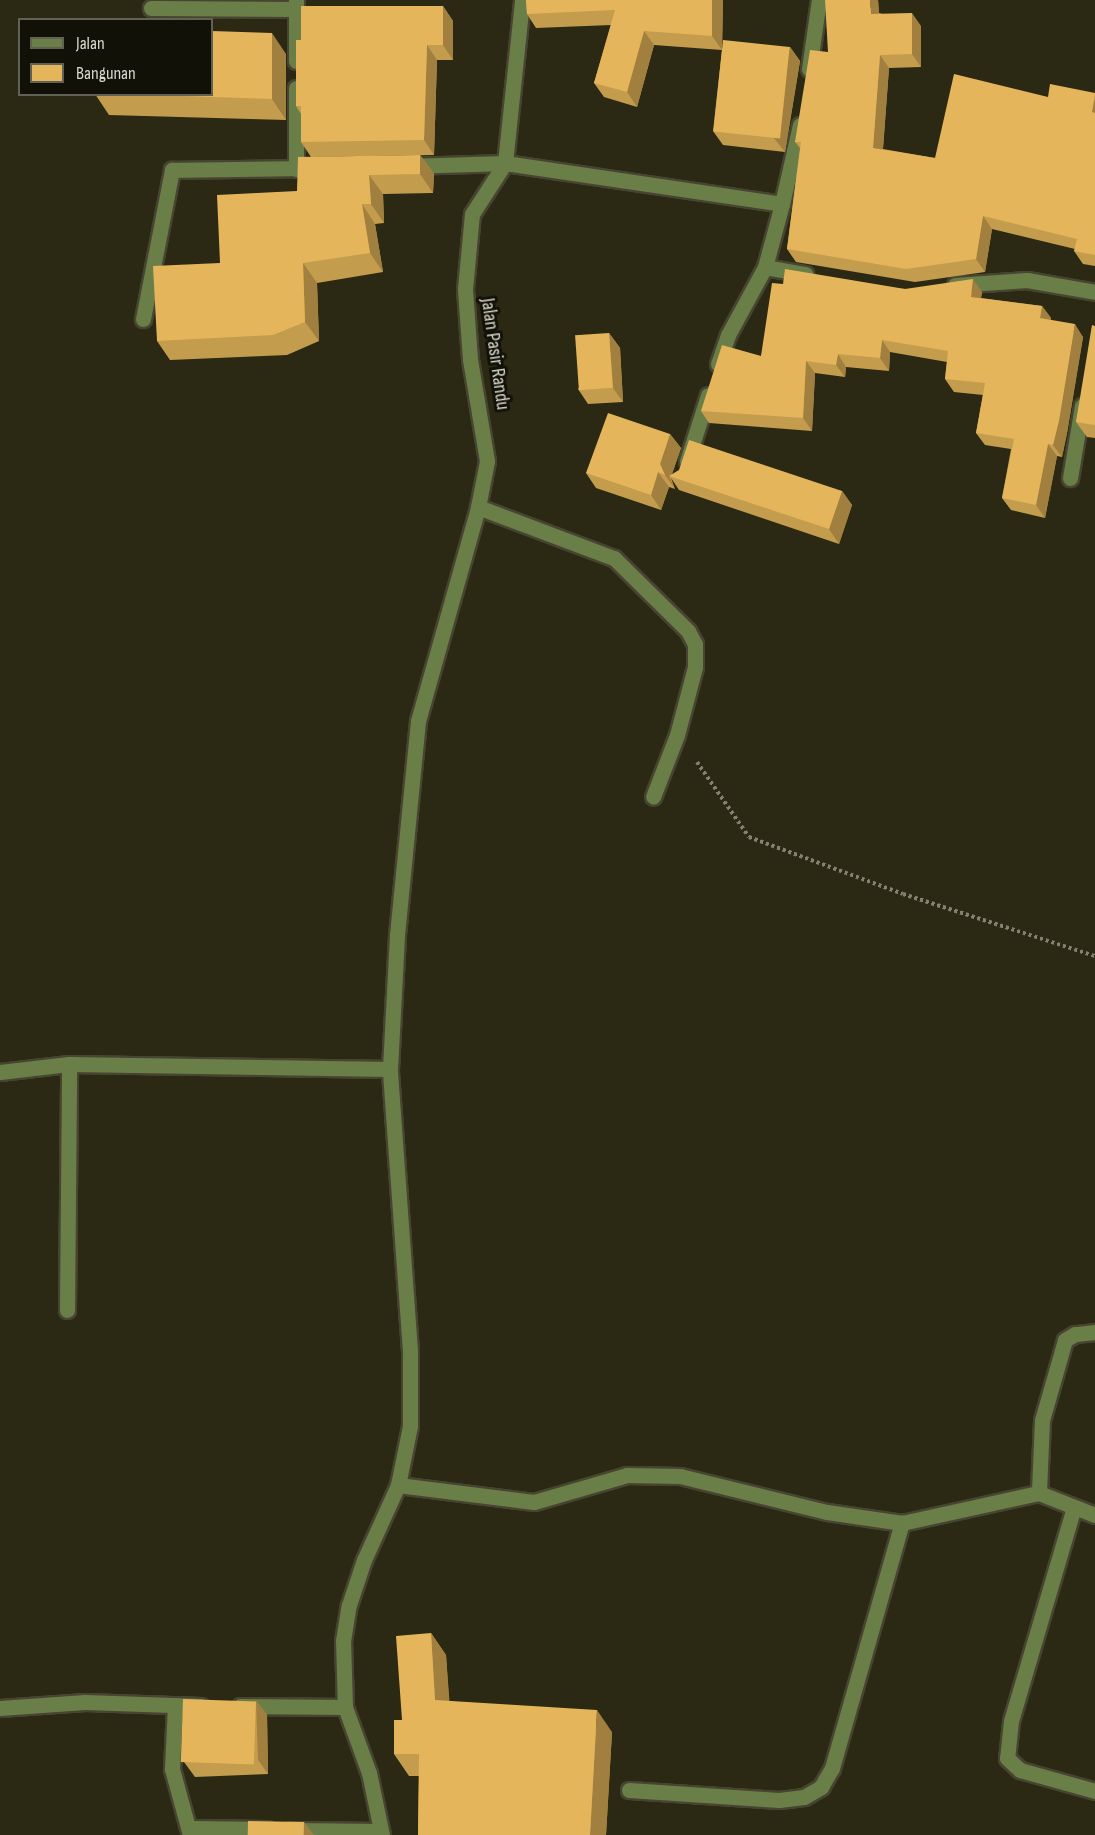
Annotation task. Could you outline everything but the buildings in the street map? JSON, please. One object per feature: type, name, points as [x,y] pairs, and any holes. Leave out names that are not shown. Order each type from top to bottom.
[{"type":"street","name":"Jalan Pasir Randu","points":[[382,1833],[369,1773],[345,1707],[344,1641],[349,1605],[398,1485],[410,1426],[410,1351],[390,1069],[412,757],[418,721],[478,507],[487,461],[470,359],[465,289],[472,214],[505,163],[522,0]]},
{"type":"street","points":[[807,81],[819,0]]},
{"type":"street","points":[[151,8],[296,5],[296,169]]},
{"type":"street","points":[[680,481],[728,335],[765,267],[782,204],[803,105]]},
{"type":"street","points":[[389,166],[505,163],[782,204]]},
{"type":"street","points":[[143,319],[172,170],[331,168]]},
{"type":"street","points":[[765,267],[820,277]]},
{"type":"street","points":[[934,288],[1027,280],[1095,292]]},
{"type":"street","points":[[1070,478],[1085,384]]},
{"type":"street","points":[[478,507],[614,558],[688,631],[694,644],[695,667],[677,735],[652,797]]},
{"type":"street","points":[[0,1072],[69,1064],[390,1069]]},
{"type":"street","points":[[67,1310],[69,1064]]},
{"type":"street","points":[[1039,1493],[1042,1420],[1065,1340],[1075,1334],[1095,1332]]},
{"type":"street","points":[[398,1485],[534,1502],[627,1475],[680,1476],[827,1512],[902,1523],[1039,1493],[1095,1515]]},
{"type":"street","points":[[1074,1507],[1011,1721],[1006,1758],[1020,1770],[1095,1791]]},
{"type":"street","points":[[628,1790],[779,1800],[804,1797],[821,1787],[832,1768],[902,1523]]},
{"type":"street","points":[[0,1708],[85,1702],[176,1706],[345,1707]]},
{"type":"street","points":[[176,1706],[172,1769],[190,1832],[382,1833]]},
{"type":"path","points":[[677,735],[749,837],[903,894],[1095,956]]}]
